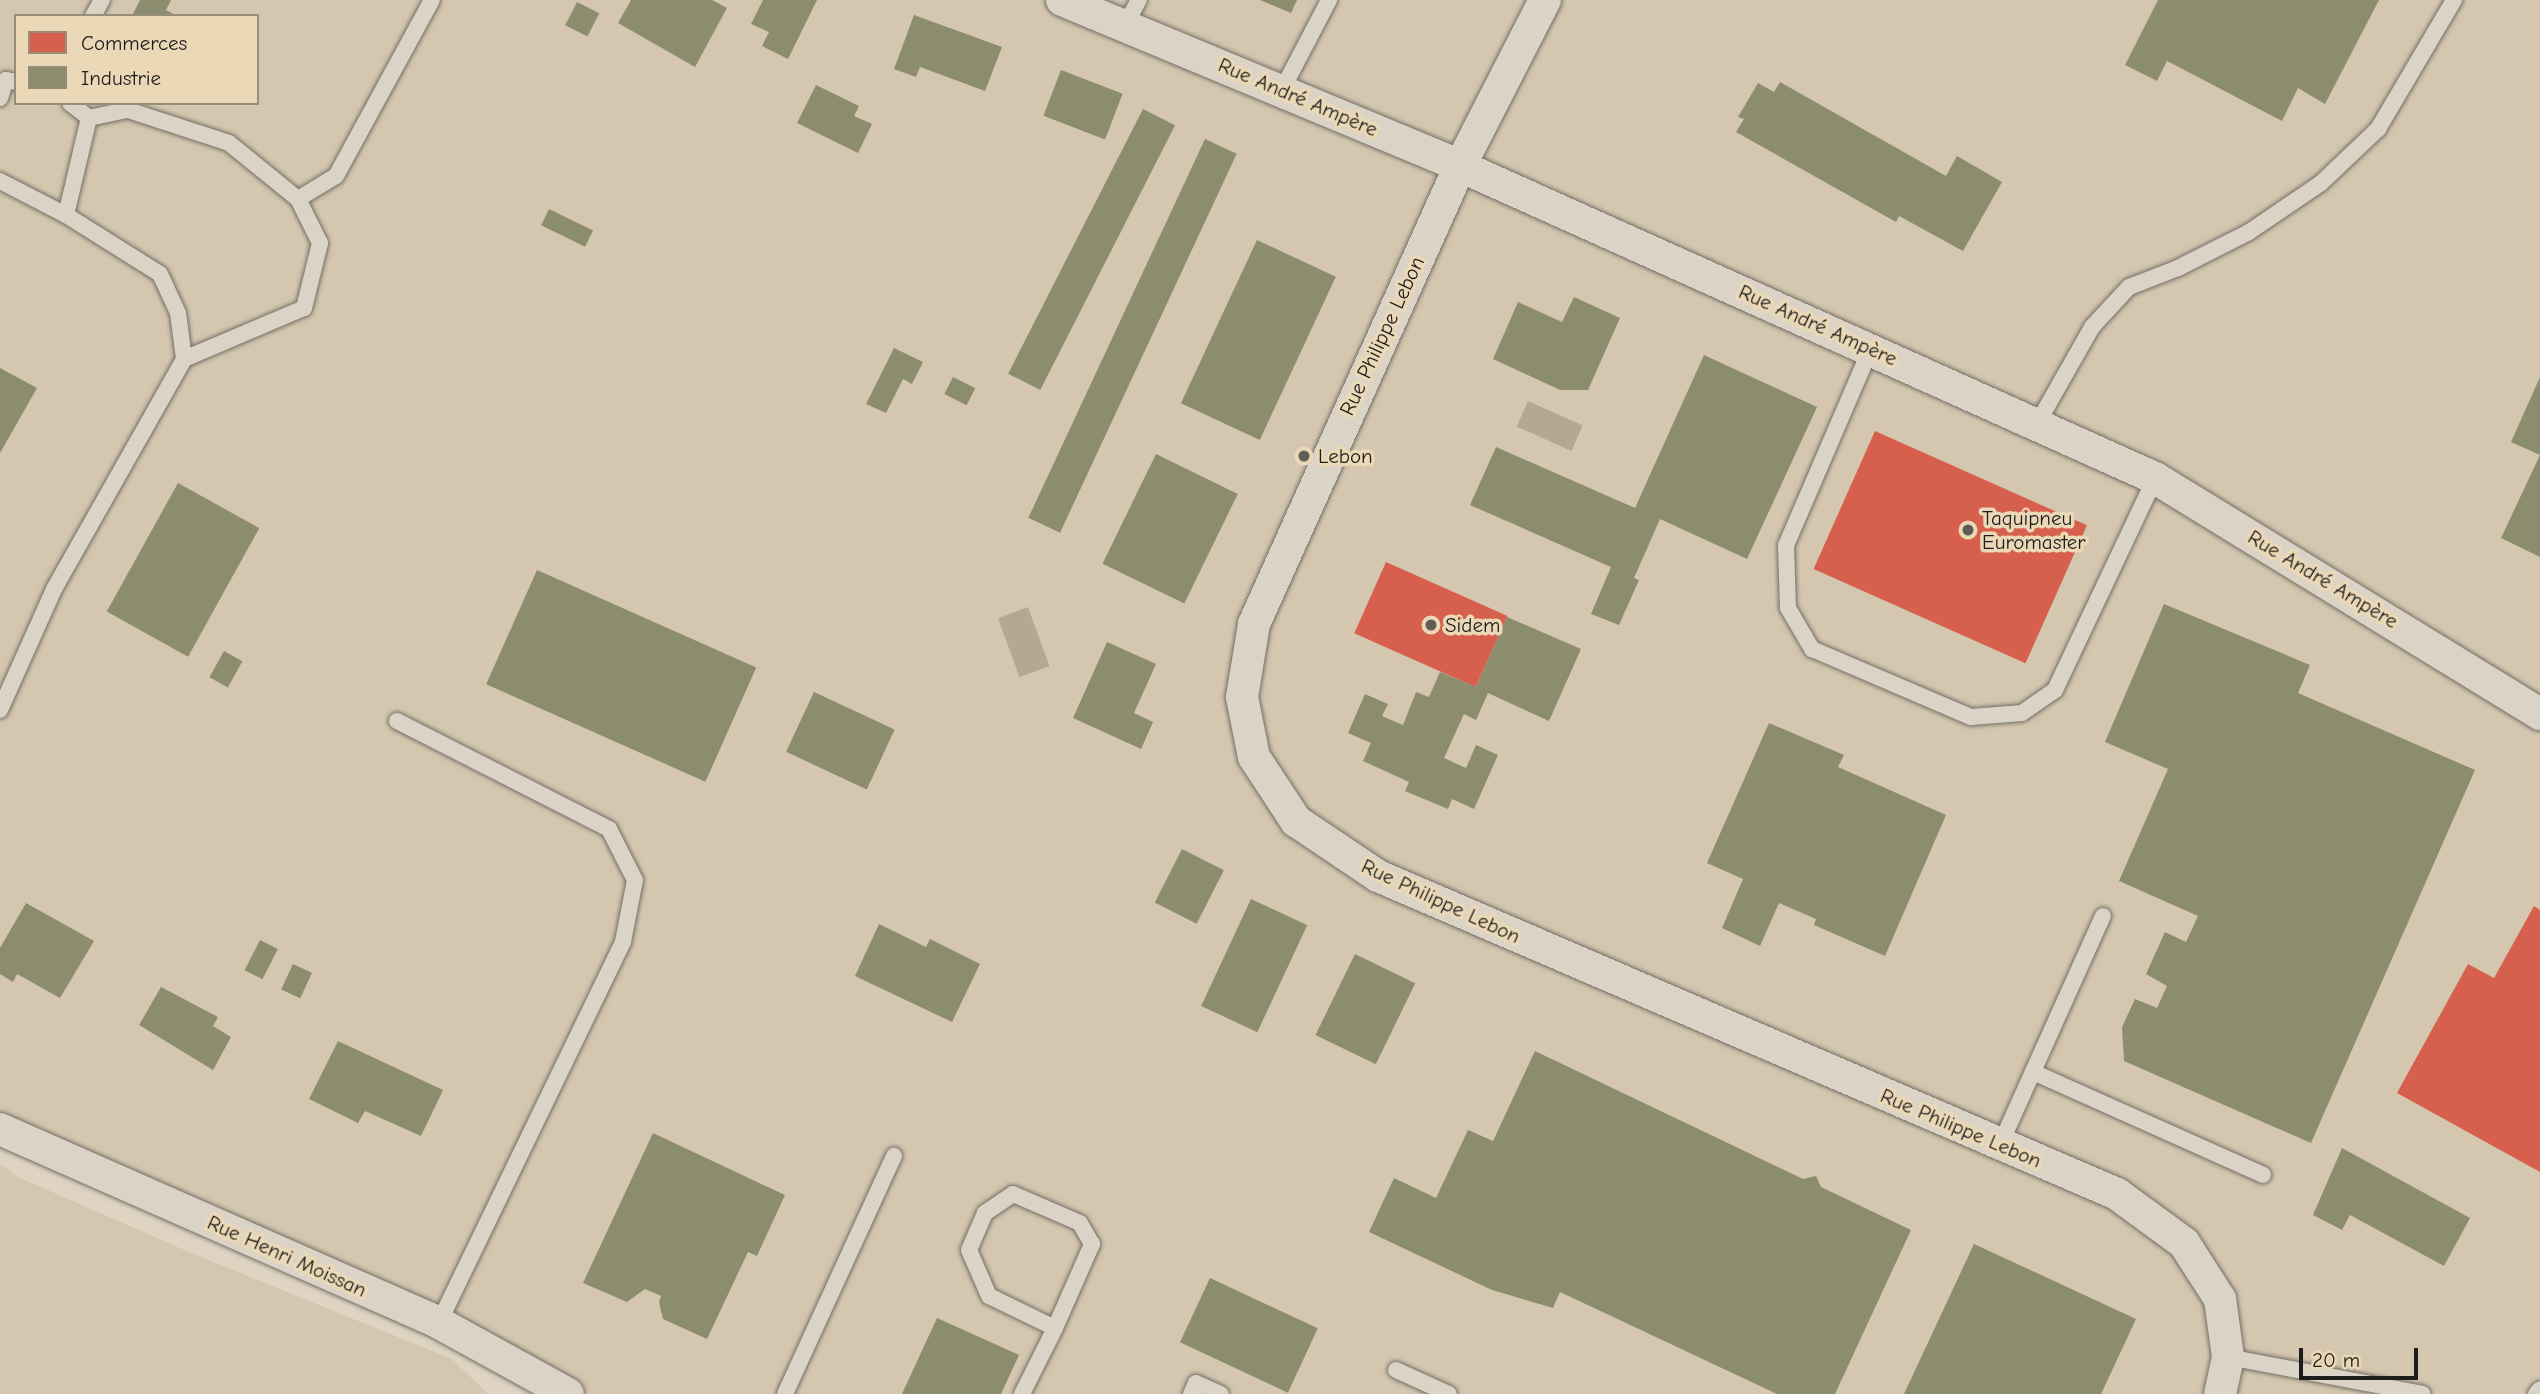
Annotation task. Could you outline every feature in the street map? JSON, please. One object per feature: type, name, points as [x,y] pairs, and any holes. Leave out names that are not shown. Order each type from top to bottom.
[{"type":"street","name":"Rue André Ampère","points":[[1062,0],[1132,12],[1282,90],[1871,348],[2155,478],[2540,714]]},
{"type":"street","name":"Rue Philippe Lebon","points":[[1545,0],[1460,166],[1254,624],[1242,697],[1254,757],[1296,821],[1378,876],[2117,1194],[2184,1243],[2220,1299],[2228,1356],[2220,1394]]},
{"type":"street","name":"Rue Henri Moissan","points":[[0,1129],[439,1323],[568,1394]]},
{"type":"lane","points":[[298,198],[336,176],[432,0]]},
{"type":"lane","points":[[1282,90],[1329,0]]},
{"type":"lane","points":[[2037,424],[2092,327],[2129,287],[2178,268],[2249,232],[2321,183],[2378,129],[2454,0]]},
{"type":"lane","points":[[0,98],[6,80],[14,82]]},
{"type":"lane","points":[[73,105],[89,118]]},
{"type":"lane","points":[[89,118],[128,110],[229,144],[298,198],[320,243],[304,308],[184,359]]},
{"type":"lane","points":[[66,215],[89,118]]},
{"type":"lane","points":[[0,181],[66,215],[160,274],[178,313],[184,359],[54,589],[0,710]]},
{"type":"lane","points":[[1871,348],[1786,545],[1788,608],[1812,649],[1971,717],[2022,713],[2055,690],[2155,478]]},
{"type":"lane","points":[[397,720],[609,829],[635,880],[623,942],[439,1323]]},
{"type":"lane","points":[[2000,1145],[2103,916]]},
{"type":"lane","points":[[2033,1072],[2263,1175]]},
{"type":"lane","points":[[786,1394],[894,1156]]},
{"type":"lane","points":[[1022,1394],[1055,1328],[1092,1244],[1080,1223],[1013,1194],[985,1213],[969,1250],[989,1296],[1055,1328]]},
{"type":"lane","points":[[2228,1356],[2423,1394]]},
{"type":"lane","points":[[1396,1370],[1449,1394]]},
{"type":"lane","points":[[1191,1394],[1196,1383],[1221,1394]]},
{"type":"lane","points":[[2536,1394],[2540,1389]]},
{"type":"shaded area","points":[[0,0],[2540,0],[2540,1394],[553,1394],[0,1139]]},
{"type":"shaded area","points":[[1528,401],[1583,425],[1571,451],[1517,427]]},
{"type":"shaded area","points":[[1028,607],[1050,666],[1019,677],[998,618]]},
{"type":"shaded area","points":[[0,1164],[18,1177],[189,1252],[452,1359],[488,1394],[0,1394]]},
{"type":"building: Commerces","points":[[1875,431],[2087,525],[2026,663],[1814,569]]},
{"type":"building: Commerces","name":"Sidem","points":[[1386,562],[1508,616],[1476,687],[1354,633]]},
{"type":"building: Commerces","points":[[2534,906],[2540,910],[2540,1172],[2397,1093],[2468,964],[2494,978]]},
{"type":"building: Industrie","points":[[140,0],[171,0],[166,10],[173,14],[133,14]]},
{"type":"building: Industrie","points":[[631,0],[712,0],[727,8],[695,67],[618,23]]},
{"type":"building: Industrie","points":[[763,0],[817,0],[788,59],[762,46],[769,32],[751,24]]},
{"type":"building: Industrie","points":[[1260,0],[1297,0],[1291,13]]},
{"type":"building: Industrie","points":[[2158,0],[2379,0],[2325,104],[2298,88],[2282,121],[2167,61],[2157,81],[2125,65]]},
{"type":"building: Industrie","points":[[577,2],[599,13],[587,37],[565,25]]},
{"type":"building: Industrie","points":[[914,15],[1002,47],[985,91],[920,67],[916,77],[894,69]]},
{"type":"building: Industrie","points":[[1061,70],[1123,94],[1105,139],[1043,116]]},
{"type":"building: Industrie","points":[[1780,82],[1946,176],[1957,156],[2002,182],[1963,251],[1899,216],[1896,222],[1736,132],[1744,119],[1738,117],[1758,83],[1774,92]]},
{"type":"building: Industrie","points":[[816,85],[859,106],[854,116],[872,124],[858,153],[797,123]]},
{"type":"building: Industrie","points":[[1143,109],[1175,125],[1040,390],[1008,374]]},
{"type":"building: Industrie","points":[[1205,139],[1237,154],[1060,533],[1028,518]]},
{"type":"building: Industrie","points":[[549,209],[593,230],[585,247],[541,225]]},
{"type":"building: Industrie","points":[[1257,240],[1336,277],[1260,440],[1181,403]]},
{"type":"building: Industrie","points":[[1574,297],[1620,318],[1588,390],[1560,390],[1493,359],[1518,302],[1562,322]]},
{"type":"building: Industrie","points":[[894,348],[923,362],[912,384],[903,379],[886,413],[866,404]]},
{"type":"building: Industrie","points":[[1704,355],[1817,407],[1747,559],[1660,519],[1634,578],[1639,580],[1619,625],[1591,614],[1611,567],[1470,505],[1496,447],[1635,508]]},
{"type":"building: Industrie","points":[[0,368],[37,388],[0,453]]},
{"type":"building: Industrie","points":[[953,377],[975,388],[967,405],[944,394]]},
{"type":"building: Industrie","points":[[2540,377],[2540,455],[2511,442]]},
{"type":"building: Industrie","points":[[1156,454],[1238,494],[1184,604],[1103,564]]},
{"type":"building: Industrie","points":[[2540,455],[2540,557],[2501,538]]},
{"type":"building: Industrie","points":[[178,483],[259,528],[188,657],[107,612]]},
{"type":"building: Industrie","points":[[537,570],[756,668],[705,782],[486,684]]},
{"type":"building: Industrie","points":[[2164,604],[2310,665],[2298,693],[2475,770],[2311,1143],[2124,1061],[2122,1027],[2135,999],[2157,1008],[2167,986],[2146,974],[2165,932],[2186,942],[2198,916],[2119,881],[2168,769],[2105,742]]},
{"type":"building: Industrie","points":[[1507,617],[1581,649],[1549,721],[1488,693],[1476,720],[1464,714],[1444,758],[1466,768],[1476,745],[1498,755],[1474,809],[1452,799],[1448,809],[1405,791],[1409,782],[1363,761],[1371,743],[1348,733],[1365,694],[1388,704],[1382,716],[1403,725],[1416,692],[1429,697],[1440,672],[1476,687]]},
{"type":"building: Industrie","points":[[1107,642],[1156,664],[1134,713],[1153,722],[1141,749],[1073,718]]},
{"type":"building: Industrie","points":[[224,651],[242,661],[228,687],[209,677]]},
{"type":"building: Industrie","points":[[814,692],[895,730],[867,789],[786,752]]},
{"type":"building: Industrie","points":[[1769,723],[1844,755],[1838,767],[1946,815],[1885,956],[1814,925],[1816,919],[1779,903],[1760,946],[1722,928],[1743,879],[1707,863]]},
{"type":"building: Industrie","points":[[1182,849],[1224,870],[1197,924],[1155,902]]},
{"type":"building: Industrie","points":[[1251,899],[1307,925],[1257,1032],[1201,1006]]},
{"type":"building: Industrie","points":[[26,903],[94,941],[60,998],[17,974],[13,982],[0,974],[0,948]]},
{"type":"building: Industrie","points":[[879,924],[926,947],[930,939],[980,964],[952,1022],[855,976]]},
{"type":"building: Industrie","points":[[260,940],[278,949],[262,979],[245,970]]},
{"type":"building: Industrie","points":[[1355,954],[1415,983],[1376,1064],[1316,1035]]},
{"type":"building: Industrie","points":[[293,964],[312,973],[300,998],[281,989]]},
{"type":"building: Industrie","points":[[161,987],[218,1017],[213,1026],[231,1037],[213,1070],[139,1025]]},
{"type":"building: Industrie","points":[[338,1041],[443,1090],[421,1136],[365,1111],[358,1123],[309,1099]]},
{"type":"building: Industrie","points":[[1535,1051],[1803,1179],[1816,1176],[1821,1187],[1911,1230],[1835,1394],[1777,1394],[1560,1292],[1553,1308],[1492,1290],[1369,1232],[1394,1178],[1436,1198],[1468,1130],[1493,1141]]},
{"type":"building: Industrie","points":[[653,1133],[785,1195],[757,1256],[748,1252],[707,1339],[663,1319],[659,1302],[661,1296],[645,1289],[627,1302],[583,1283]]},
{"type":"building: Industrie","points":[[2342,1148],[2470,1218],[2444,1266],[2350,1215],[2342,1230],[2313,1215]]},
{"type":"building: Industrie","points":[[1974,1244],[2136,1319],[2101,1394],[1904,1394]]},
{"type":"building: Industrie","points":[[1210,1278],[1318,1328],[1288,1393],[1180,1342]]},
{"type":"building: Industrie","points":[[937,1318],[1019,1355],[1001,1394],[902,1394]]},
{"type":"place","name":"Lebon","points":[[1304,456]]},
{"type":"place","name":"Taquipneu Euromaster","points":[[1968,530]]},
{"type":"place","name":"Sidem","points":[[1431,625]]}]
